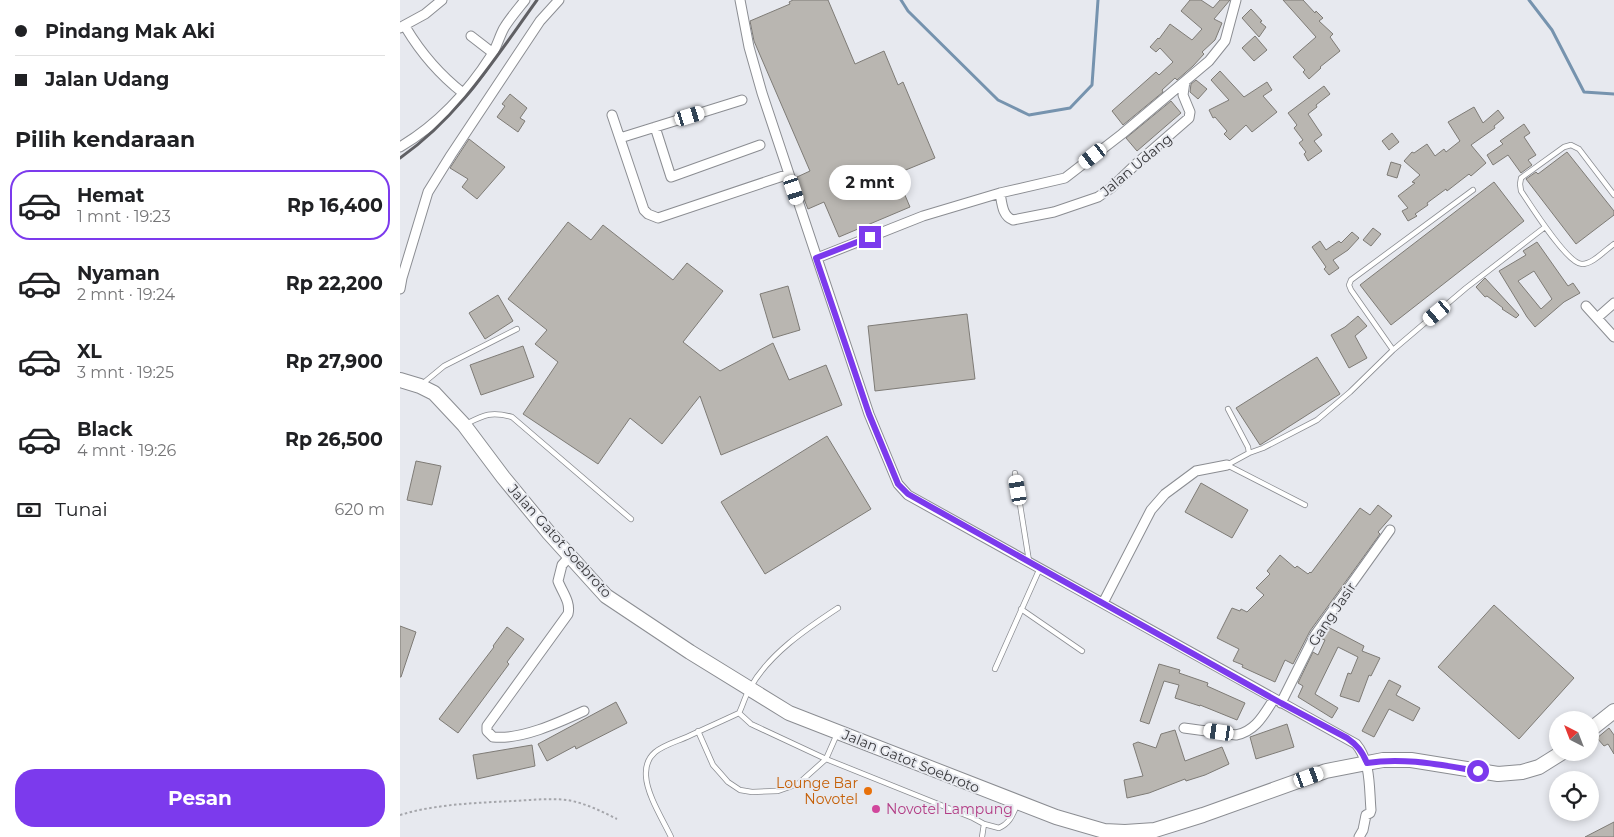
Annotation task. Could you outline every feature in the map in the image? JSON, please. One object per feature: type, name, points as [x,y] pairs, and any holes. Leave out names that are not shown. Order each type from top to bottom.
[{"type":"main road","name":"Jalan Gatot Soebroto","points":[[400,380],[420,386],[434,393],[464,424],[503,477],[606,596],[690,652],[789,712],[1056,818],[1104,831],[1155,830],[1326,771],[1383,760],[1411,760],[1498,774],[1539,768],[1550,761]]},
{"type":"main road","points":[[1599,723],[1614,711]]},
{"type":"street","points":[[402,27],[425,14],[442,0]]},
{"type":"street","points":[[400,147],[417,137],[440,117],[475,81],[493,53],[504,28],[525,0]]},
{"type":"street","points":[[400,289],[401,278],[428,192],[540,22],[559,0]]},
{"type":"street","points":[[740,0],[760,84],[816,258],[869,414],[898,484],[908,494],[1356,744],[1363,752],[1367,763],[1371,810],[1366,815],[1363,830],[1359,837]]},
{"type":"street","points":[[816,258],[924,216],[1000,193],[1065,178],[1122,134],[1209,61],[1225,42],[1236,0]]},
{"type":"street","points":[[402,27],[406,28],[447,81],[463,93]]},
{"type":"street","points":[[471,36],[493,53]]},
{"type":"street","name":"Jalan Udang","points":[[1000,193],[1004,213],[1013,220],[1054,212],[1098,197],[1111,188],[1188,118],[1190,112],[1183,95],[1185,81]]},
{"type":"street","points":[[620,138],[742,100]]},
{"type":"street","points":[[612,115],[644,210],[658,218],[789,174]]},
{"type":"street","points":[[655,127],[671,177],[760,145]]},
{"type":"street","points":[[1597,318],[1614,303]]},
{"type":"street","points":[[1586,306],[1614,337]]},
{"type":"street","points":[[1103,603],[1151,510],[1165,494],[1196,471],[1227,465]]},
{"type":"street","name":"Gang Jasir","points":[[1184,728],[1236,735],[1244,733],[1260,721],[1277,701],[1315,634],[1390,530]]},
{"type":"street","points":[[570,556],[562,565],[558,581],[568,600],[570,607],[568,614],[488,726],[487,731],[493,737],[505,737],[550,727],[584,712]]},
{"type":"lane","points":[[1614,195],[1579,149],[1571,145],[1564,147],[1521,178],[1520,184],[1521,191],[1571,260],[1579,264],[1588,263],[1614,244]]},
{"type":"lane","points":[[1393,350],[1351,290],[1350,280],[1473,190]]},
{"type":"lane","points":[[1227,465],[1317,420],[1362,381],[1393,350],[1466,288],[1546,227]]},
{"type":"lane","points":[[420,386],[444,366],[517,329]]},
{"type":"lane","points":[[1228,409],[1248,447],[1249,454]]},
{"type":"lane","points":[[464,424],[484,415],[497,413],[512,417],[631,519]]},
{"type":"lane","points":[[1227,465],[1305,505]]},
{"type":"lane","points":[[1014,473],[1030,562]]},
{"type":"lane","points":[[994,669],[1040,568]]},
{"type":"lane","points":[[671,837],[651,795],[646,778],[646,766],[650,757],[662,747],[739,713],[749,689],[762,671],[801,632],[838,608]]},
{"type":"lane","points":[[1021,610],[1082,651]]},
{"type":"lane","points":[[739,713],[751,724],[826,759],[984,824],[999,828],[1005,825],[1010,821],[1018,803]]},
{"type":"lane","points":[[698,731],[714,765],[728,782],[740,790],[752,792],[778,791],[798,784],[826,759],[838,732]]},
{"type":"lane","points":[[982,837],[984,824]]},
{"type":"path","points":[[400,815],[413,811],[468,803],[566,800],[590,806],[617,819]]},
{"type":"building","points":[[793,0],[828,0],[855,64],[884,51],[898,85],[903,82],[935,158],[896,174],[910,207],[839,237],[824,202],[808,209],[797,177],[810,171],[754,41],[750,21],[790,4],[789,2]]},
{"type":"building","points":[[1190,0],[1201,0],[1213,8],[1220,0],[1230,0],[1214,19],[1222,23],[1215,40],[1202,52],[1204,54],[1193,66],[1177,80],[1175,78],[1162,90],[1163,92],[1123,125],[1112,111],[1156,72],[1159,75],[1173,62],[1160,48],[1156,52],[1150,47],[1159,39],[1170,24],[1192,40],[1202,29],[1181,11]]},
{"type":"building","points":[[1283,0],[1303,0],[1315,13],[1316,11],[1323,18],[1319,21],[1333,34],[1330,37],[1340,51],[1320,67],[1309,79],[1303,72],[1305,70],[1293,57],[1316,37]]},
{"type":"building","points":[[1251,9],[1266,27],[1259,37],[1242,18]]},
{"type":"building","points":[[1255,36],[1267,50],[1254,61],[1242,48]]},
{"type":"building","points":[[1220,71],[1244,97],[1267,82],[1272,90],[1263,96],[1277,112],[1252,132],[1246,125],[1230,140],[1224,134],[1227,131],[1215,117],[1213,118],[1209,110],[1229,100],[1211,80]]},
{"type":"building","points":[[1196,80],[1207,89],[1198,99],[1190,92],[1191,84]]},
{"type":"building","points":[[1324,86],[1330,94],[1308,114],[1322,135],[1314,141],[1322,151],[1308,161],[1304,154],[1306,152],[1299,143],[1303,140],[1294,128],[1297,125],[1288,113]]},
{"type":"building","points":[[510,94],[527,108],[520,118],[525,121],[518,132],[497,117],[505,106],[502,104]]},
{"type":"building","points":[[1171,101],[1181,113],[1137,151],[1126,138]]},
{"type":"building","points":[[1474,107],[1483,123],[1498,110],[1504,118],[1494,126],[1495,128],[1471,145],[1486,163],[1471,176],[1469,174],[1427,203],[1428,205],[1415,214],[1417,216],[1408,221],[1402,211],[1408,208],[1398,196],[1415,183],[1412,182],[1420,175],[1404,161],[1412,152],[1414,153],[1427,144],[1435,156],[1444,149],[1446,152],[1460,141],[1448,122]]},
{"type":"building","points":[[1524,124],[1530,133],[1524,137],[1536,155],[1528,160],[1532,165],[1521,173],[1508,155],[1493,165],[1487,155],[1503,144],[1500,141]]},
{"type":"building","points":[[1392,133],[1399,142],[1389,150],[1382,141]]},
{"type":"building","points":[[469,139],[505,167],[477,199],[462,187],[468,179],[450,168]]},
{"type":"building","points":[[1567,152],[1614,211],[1614,215],[1576,244],[1526,179],[1536,172],[1538,174]]},
{"type":"building","points":[[1391,162],[1401,165],[1397,178],[1387,175]]},
{"type":"building","points":[[1494,182],[1524,221],[1391,325],[1360,285]]},
{"type":"building","points":[[568,222],[591,240],[603,225],[673,280],[687,263],[723,291],[683,342],[720,371],[773,343],[789,380],[826,365],[842,405],[721,455],[700,396],[662,444],[630,418],[598,464],[523,414],[558,362],[535,344],[547,330],[508,299]]},
{"type":"building","points":[[1373,228],[1381,234],[1371,246],[1363,240]]},
{"type":"building","points":[[1352,232],[1359,238],[1348,250],[1333,260],[1339,268],[1329,275],[1324,269],[1326,267],[1312,247],[1320,241],[1326,250],[1339,241],[1341,243]]},
{"type":"building","points":[[1537,242],[1568,286],[1573,283],[1580,293],[1564,302],[1535,327],[1499,271],[1526,255],[1523,251]],"holes":[[[1534,271],[1552,299],[1541,309],[1518,281]]]},
{"type":"building","points":[[1485,278],[1519,315],[1516,318],[1487,296],[1485,297],[1476,287]]},
{"type":"building","points":[[788,286],[800,330],[773,338],[760,294]]},
{"type":"building","points":[[498,295],[513,321],[485,339],[469,313]]},
{"type":"building","points":[[967,314],[975,379],[875,391],[868,326]]},
{"type":"building","points":[[1358,316],[1367,326],[1355,336],[1367,358],[1349,368],[1331,335],[1345,327]]},
{"type":"building","points":[[523,346],[534,377],[481,395],[470,365]]},
{"type":"building","points":[[1317,357],[1340,394],[1260,445],[1236,408]]},
{"type":"building","points":[[827,436],[871,509],[765,574],[721,502]]},
{"type":"building","points":[[416,461],[441,466],[432,505],[407,500]]},
{"type":"building","points":[[1201,483],[1248,510],[1232,538],[1185,512]]},
{"type":"building","points":[[1378,505],[1392,516],[1378,532],[1380,534],[1310,631],[1293,664],[1285,660],[1275,682],[1233,661],[1239,649],[1217,638],[1232,608],[1247,612],[1264,595],[1256,588],[1270,574],[1267,571],[1280,555],[1295,568],[1297,566],[1308,574],[1311,573],[1360,508],[1370,515]]},
{"type":"building","points":[[1494,605],[1574,678],[1519,739],[1438,667]]},
{"type":"building","points":[[400,626],[416,632],[401,677],[400,677]]},
{"type":"building","points":[[507,627],[524,639],[507,662],[509,664],[458,733],[439,719]]},
{"type":"building","points":[[1328,627],[1364,646],[1362,651],[1380,658],[1371,676],[1369,675],[1359,702],[1340,696],[1348,673],[1351,674],[1358,657],[1338,647],[1315,694],[1338,708],[1332,718],[1298,697],[1303,686],[1298,683],[1313,652],[1318,655],[1325,640],[1320,638]]},
{"type":"building","points":[[1159,664],[1180,670],[1179,673],[1208,683],[1207,686],[1245,703],[1237,720],[1200,705],[1175,698],[1179,685],[1164,681],[1149,724],[1140,721]]},
{"type":"building","points":[[1389,680],[1401,686],[1396,695],[1420,708],[1413,721],[1389,709],[1374,737],[1362,731]]},
{"type":"building","points":[[616,702],[627,723],[576,749],[575,746],[547,761],[538,744]]},
{"type":"building","points":[[1287,724],[1294,747],[1256,759],[1250,737]]},
{"type":"building","points":[[1609,728],[1614,735],[1614,754],[1608,744],[1604,746],[1599,740],[1599,736]]},
{"type":"building","points":[[1175,730],[1185,761],[1222,747],[1229,764],[1205,775],[1186,781],[1185,779],[1149,793],[1127,798],[1124,780],[1143,776],[1133,744],[1138,742],[1156,748],[1161,734]]},
{"type":"building","points":[[532,745],[535,766],[477,779],[473,755]]},
{"type":"building","points":[[1614,822],[1614,837],[1585,837]]},
{"type":"waterway","points":[[901,0],[908,11],[998,100],[1029,115],[1070,108],[1092,85],[1098,0]]},
{"type":"waterway","points":[[1529,0],[1552,30],[1584,92],[1614,94]]},
{"type":"railway","points":[[400,158],[441,124],[458,105],[491,64],[537,0]]},
{"type":"place","name":"Lounge Bar Novotel","points":[[868,791]]},
{"type":"place","name":"Novotel Lampung","points":[[876,809]]},
{"type":"route","points":[[870,237],[816,258],[869,414],[898,484],[908,494],[1347,738],[1363,752],[1367,763],[1383,760],[1411,760],[1478,771]]}]
